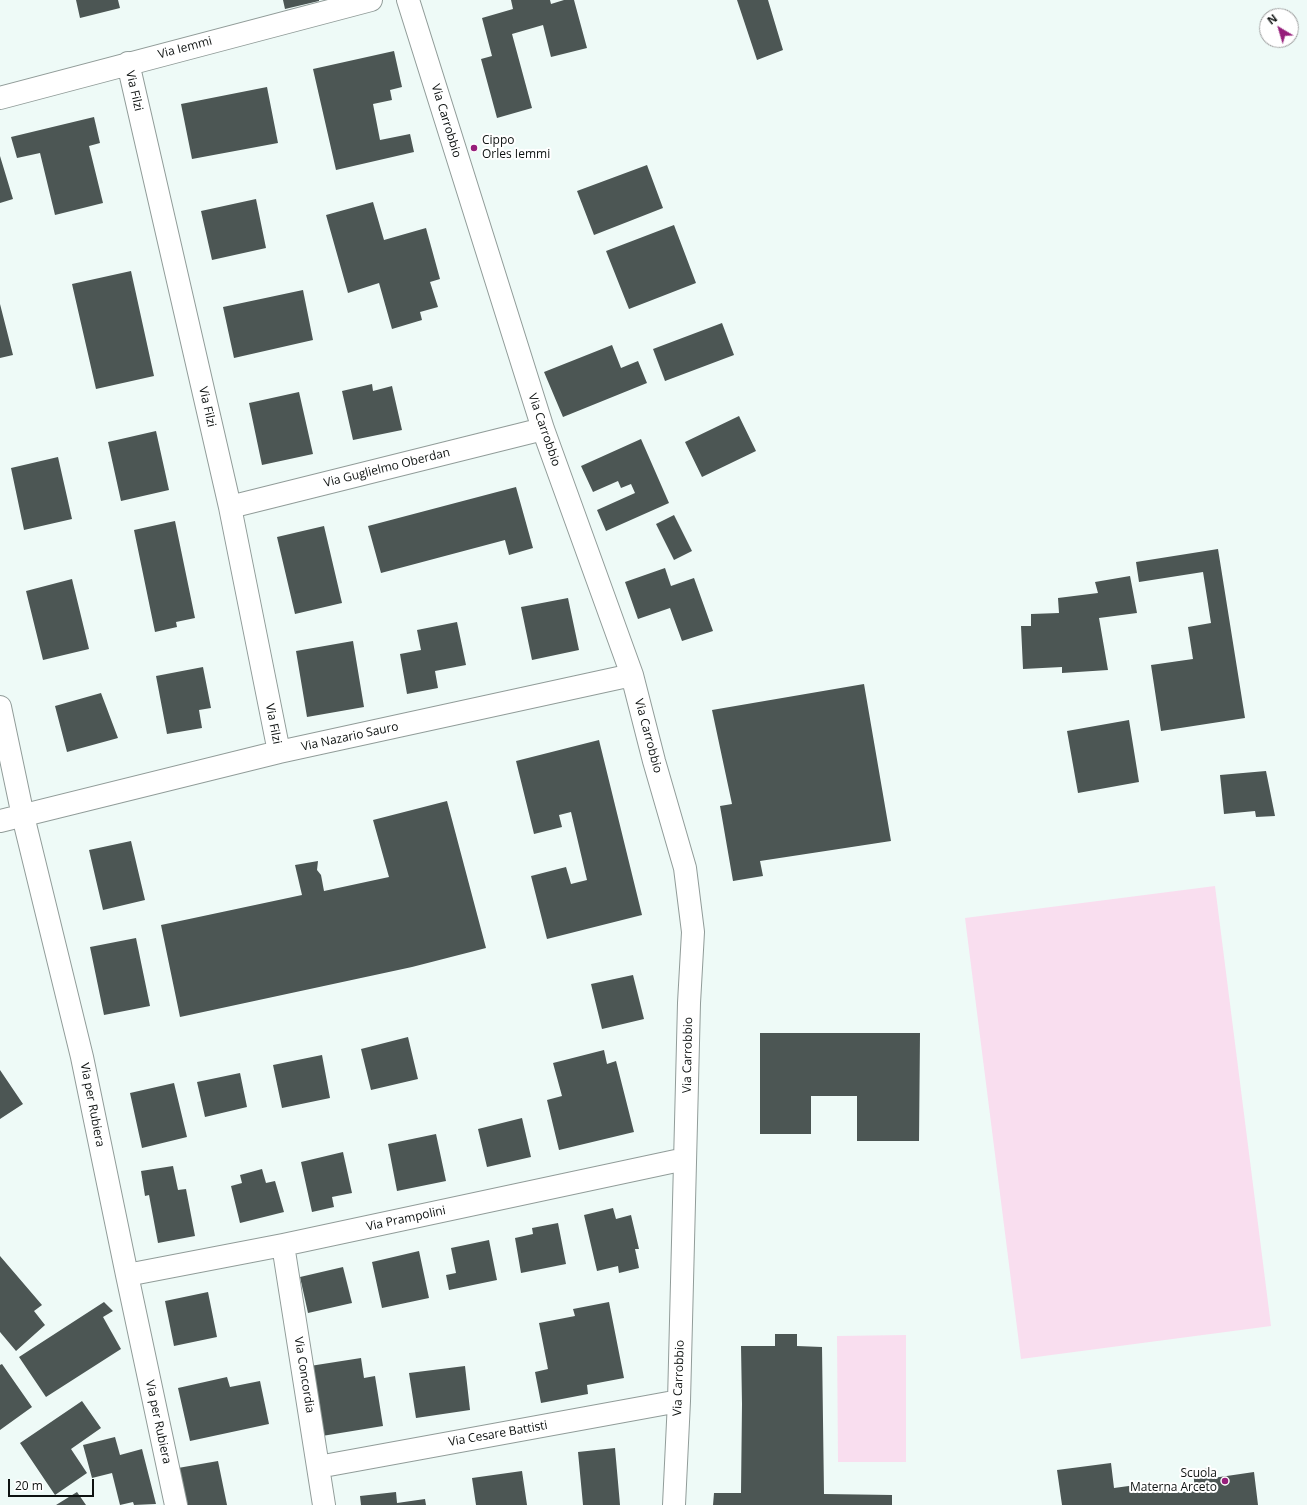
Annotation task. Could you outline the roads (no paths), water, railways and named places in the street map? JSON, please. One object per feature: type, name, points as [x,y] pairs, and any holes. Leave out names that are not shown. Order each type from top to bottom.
[{"type":"street","name":"Via Iemmi","points":[[0,98],[371,0]]},
{"type":"street","name":"Via Carrobbio","points":[[408,0],[543,429],[632,675],[654,761],[685,868],[693,932],[689,1003],[679,1401],[674,1505]]},
{"type":"street","name":"Via Filzi","points":[[128,63],[230,507],[279,752]]},
{"type":"street","name":"Via Guglielmo Oberdan","points":[[230,507],[543,429]]},
{"type":"street","name":"Via Nazario Sauro","points":[[0,820],[23,816],[279,752],[632,675]]},
{"type":"street","name":"Via per Rubiera","points":[[0,707],[23,816],[82,1057],[126,1275],[176,1505]]},
{"type":"street","name":"Via Prampolini","points":[[126,1275],[283,1245],[685,1159]]},
{"type":"street","name":"Via Concordia","points":[[283,1245],[324,1505]]},
{"type":"street","name":"Via Cesare Battisti","points":[[318,1467],[679,1401]]},
{"type":"place","name":"Cippo Orles Iemmi","points":[[474,148]]},
{"type":"place","name":"Scuola Materna Arceto","points":[[1225,1481]]}]
